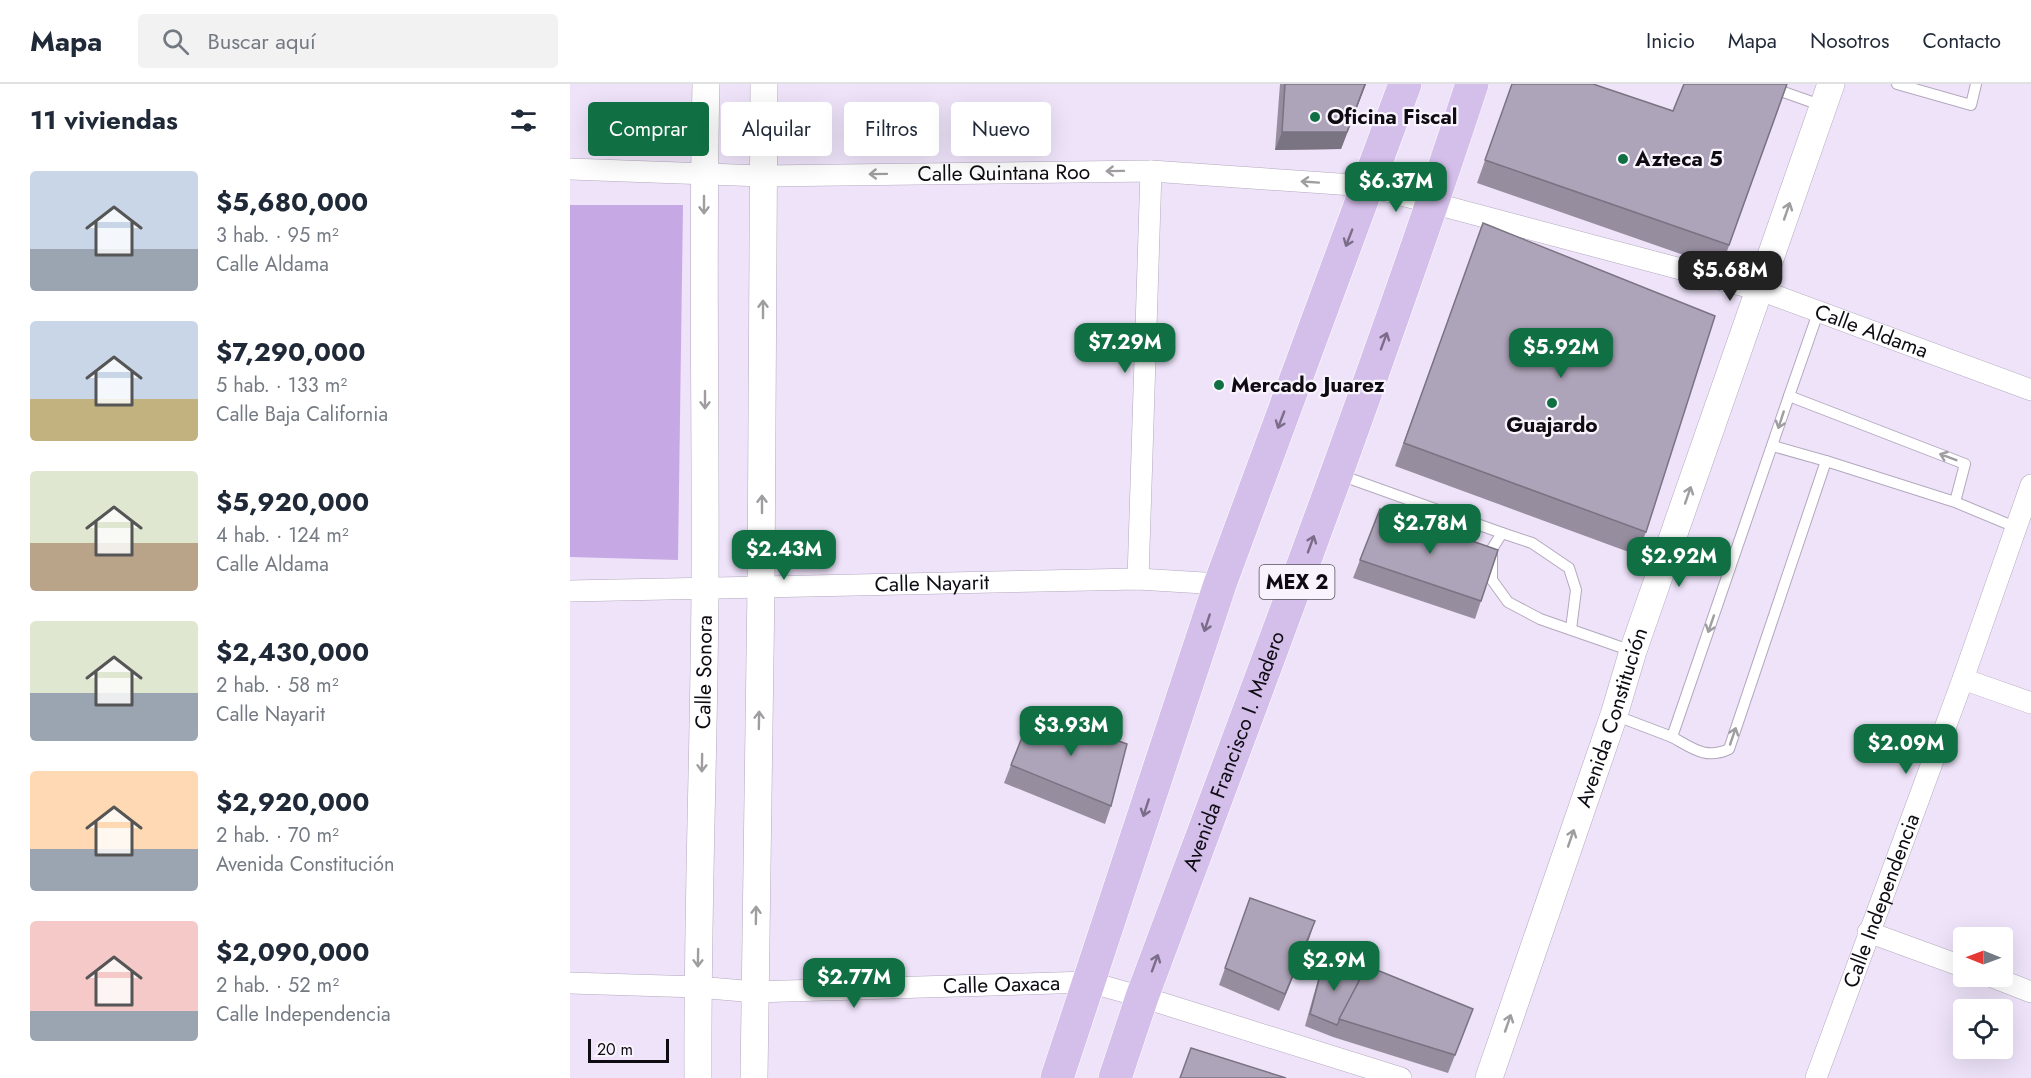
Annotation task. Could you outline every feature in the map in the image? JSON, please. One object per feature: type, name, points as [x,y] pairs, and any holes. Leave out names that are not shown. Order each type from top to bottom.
[{"type":"main road","name":"MEX 2","points":[[1057,1078],[1220,584],[1405,84]]},
{"type":"main road","name":"Avenida Francisco I. Madero","points":[[1115,1078],[1142,997],[1337,474],[1472,84]]},
{"type":"street","name":"Calle Sonora","points":[[698,1078],[705,589],[704,174],[706,84]]},
{"type":"street","points":[[754,1078],[761,587],[764,84]]},
{"type":"street","name":"Avenida Constitución","points":[[1489,1078],[1614,715],[1633,651],[1827,95]]},
{"type":"street","name":"Calle Quintana Roo","points":[[570,168],[763,176],[1151,171],[1368,186],[1433,202]]},
{"type":"street","points":[[1138,579],[1151,171]]},
{"type":"street","name":"Calle Aldama","points":[[1433,202],[1760,290],[2031,390]]},
{"type":"street","name":"Calle Independencia","points":[[1816,1078],[1963,679],[2031,485]]},
{"type":"street","name":"Calle Nayarit","points":[[570,591],[1138,579],[1220,584]]},
{"type":"street","points":[[1963,679],[2031,703]]},
{"type":"street","points":[[1868,932],[1953,963]]},
{"type":"street","name":"Calle Oaxaca","points":[[570,983],[698,987],[755,992],[1089,982],[1401,1078]]},
{"type":"street","points":[[2013,985],[2031,992]]},
{"type":"lane","points":[[1761,84],[1827,95]]},
{"type":"lane","points":[[1897,84],[1971,105],[1976,84]]},
{"type":"lane","points":[[1672,737],[1819,310]]},
{"type":"lane","points":[[1789,396],[1965,464],[1955,502]]},
{"type":"lane","points":[[1773,446],[1955,502],[2015,527]]},
{"type":"lane","points":[[1614,715],[1672,737],[1705,754],[1718,754],[1728,749],[1826,461]]},
{"type":"lane","points":[[1337,474],[1532,543],[1569,568],[1575,590],[1571,629]]},
{"type":"lane","points":[[1502,533],[1492,549],[1492,580],[1508,602],[1540,620],[1633,651]]},
{"type":"shaded area","points":[[570,205],[683,205],[678,560],[570,557]]},
{"type":"building","name":"Oficina Fiscal","points":[[1285,84],[1365,84],[1347,132],[1282,132]]},
{"type":"building","name":"Azteca 5","points":[[1512,84],[1593,84],[1673,111],[1684,84],[1787,84],[1729,245],[1485,160]]},
{"type":"building","name":"Guajardo","points":[[1483,223],[1715,316],[1646,532],[1404,443]]},
{"type":"building","points":[[1380,509],[1498,550],[1481,601],[1360,560]]},
{"type":"building","points":[[1033,710],[1127,744],[1111,806],[1011,765]]},
{"type":"building","points":[[1250,898],[1315,921],[1285,994],[1225,968]]},
{"type":"building","points":[[1323,964],[1364,971],[1337,1025],[1310,1014]]},
{"type":"building","points":[[1367,966],[1473,1009],[1455,1055],[1339,1019]]},
{"type":"building","points":[[1191,1048],[1286,1078],[1180,1078]]},
{"type":"place","name":"Oficina Fiscal","points":[[1315,117]]},
{"type":"place","name":"Azteca 5","points":[[1623,159]]},
{"type":"place","name":"Mercado Juarez","points":[[1219,385]]},
{"type":"place","name":"Guajardo","points":[[1552,403]]}]
